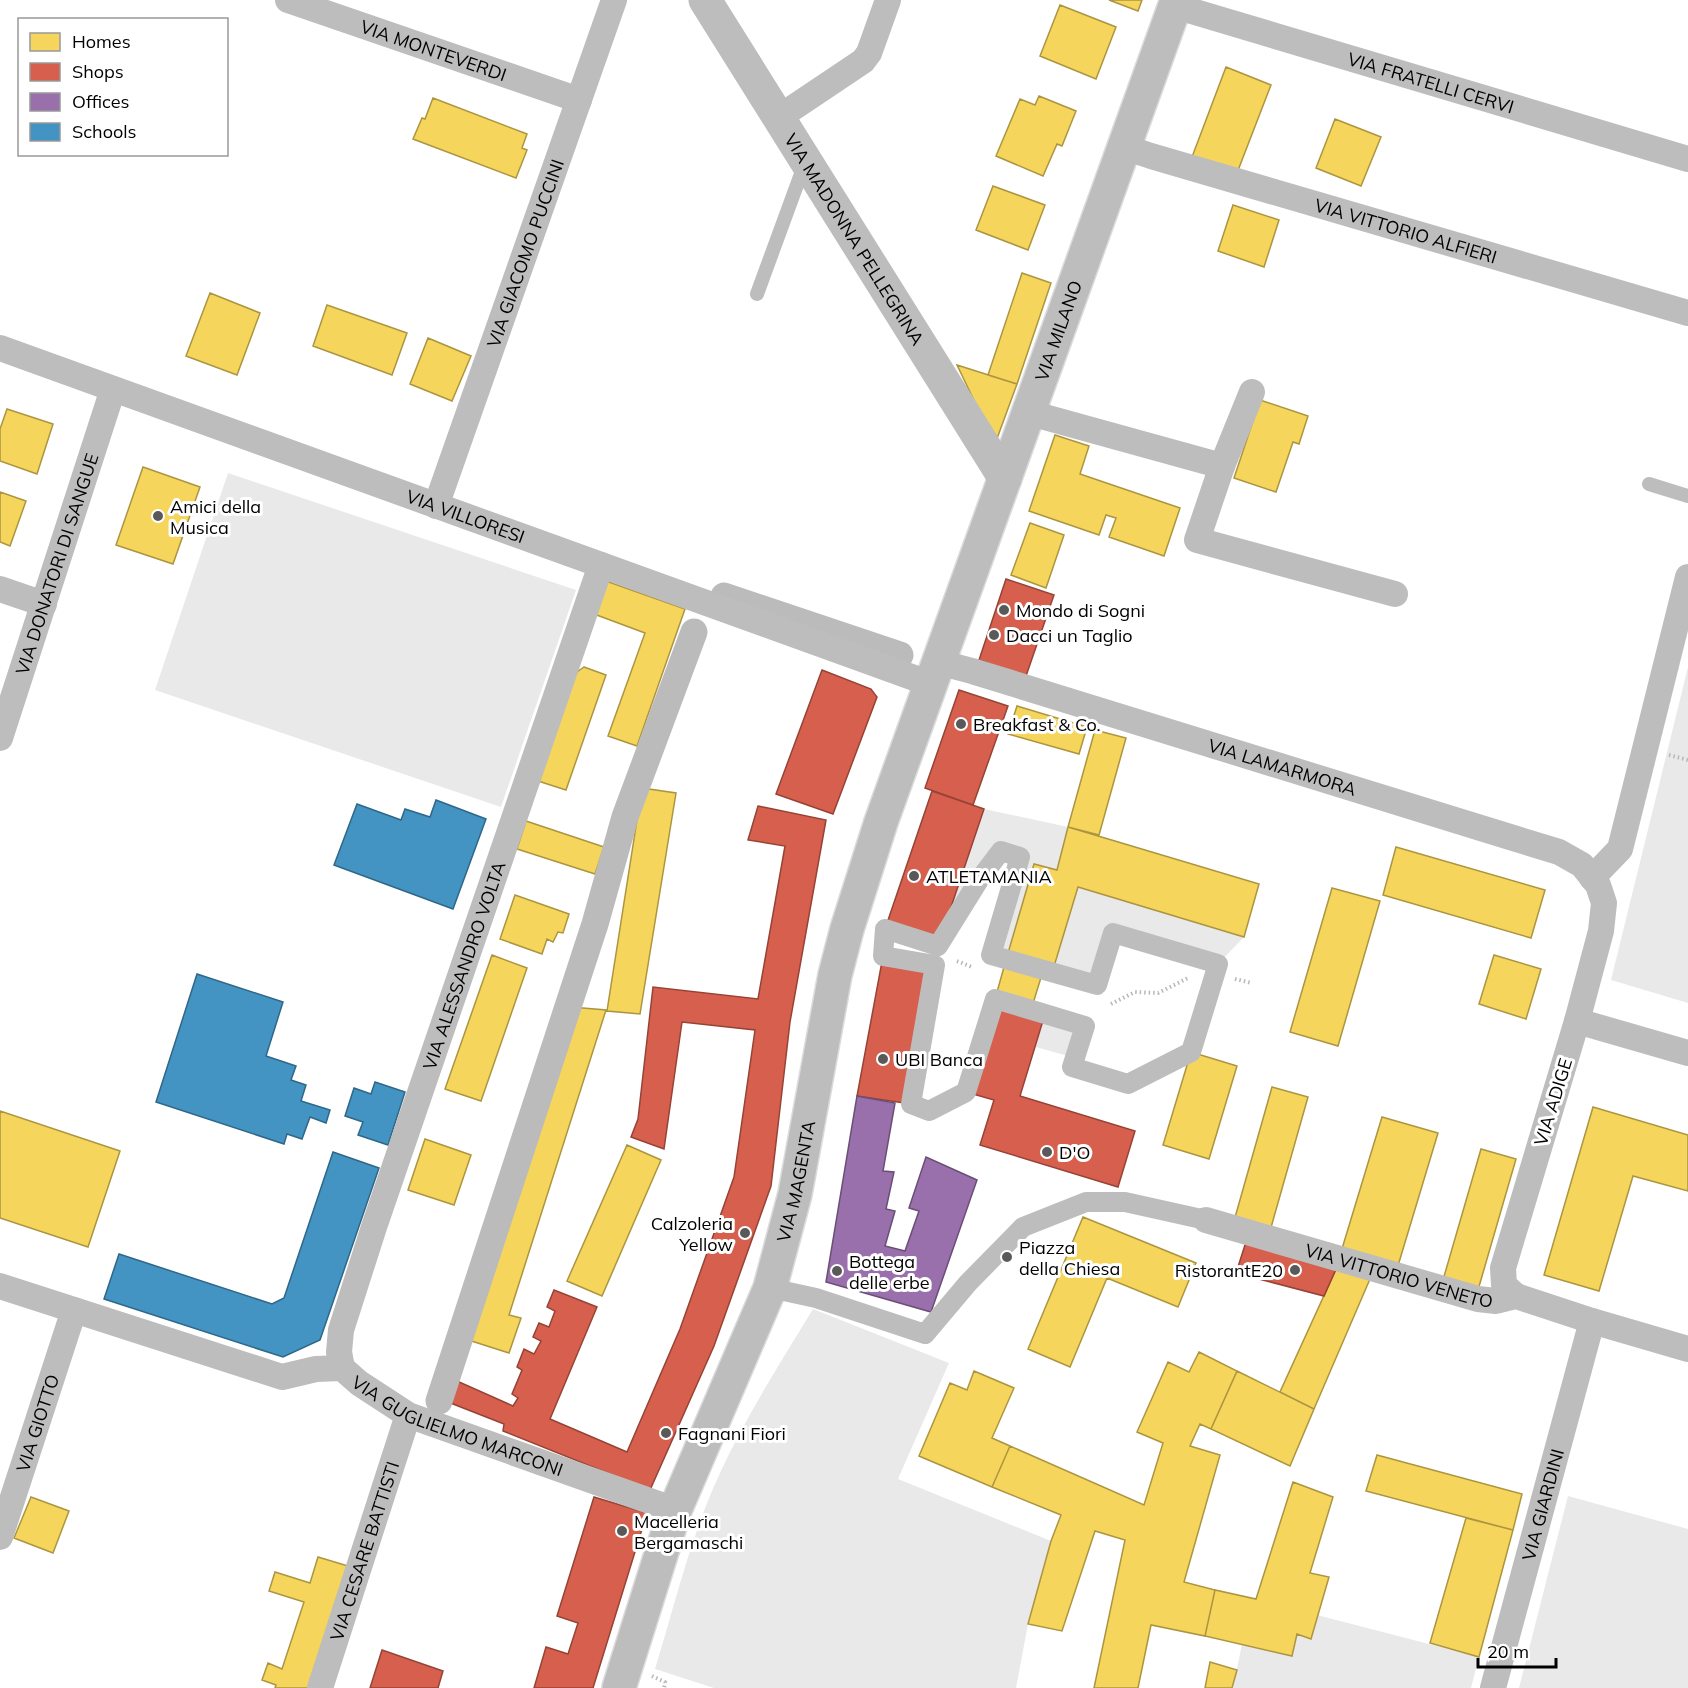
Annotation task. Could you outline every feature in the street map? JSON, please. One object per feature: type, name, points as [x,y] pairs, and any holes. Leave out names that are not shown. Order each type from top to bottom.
[{"type":"main road","name":"VIA MADONNA PELLEGRINA","points":[[705,0],[1005,479]]},
{"type":"main road","name":"VIA MILANO","points":[[935,673],[1176,3]]},
{"type":"main road","name":"VIA MAGENTA","points":[[619,1688],[675,1510],[771,1288],[795,1194],[835,975],[844,939],[881,822],[935,673]]},
{"type":"street","name":"VIA MONTEVERDI","points":[[288,0],[579,100]]},
{"type":"street","name":"VIA GIACOMO PUCCINI","points":[[436,506],[614,0]]},
{"type":"street","points":[[778,118],[863,61],[869,53],[888,0]]},
{"type":"street","name":"VIA FRATELLI CERVI","points":[[1176,3],[1688,159]]},
{"type":"street","name":"VIA VITTORIO ALFIERI","points":[[1124,147],[1688,313]]},
{"type":"street","name":"VIA VILLORESI","points":[[0,348],[601,565],[935,673]]},
{"type":"street","name":"VIA DONATORI DI SANGUE","points":[[0,738],[113,389]]},
{"type":"street","points":[[1252,392],[1222,466],[1197,540],[1395,594]]},
{"type":"street","points":[[1030,412],[1222,466]]},
{"type":"street","name":"VIA ALESSANDRO VOLTA","points":[[342,1368],[339,1352],[341,1330],[367,1247],[601,565]]},
{"type":"street","points":[[1592,878],[1620,849],[1688,577]]},
{"type":"street","points":[[0,589],[44,604]]},
{"type":"street","name":"VIA LAMARMORA","points":[[935,673],[972,671],[1559,852],[1582,866],[1598,885],[1604,903]]},
{"type":"street","points":[[1001,851],[1020,857],[991,955],[1097,985],[1113,933],[1218,964],[1214,975],[1191,1052],[1128,1084],[1072,1067],[1085,1026],[994,999],[966,1092],[929,1112],[911,1104],[935,965],[883,956],[885,929],[938,946],[979,880],[1001,851]]},
{"type":"street","name":"VIA ADIGE","points":[[1516,1296],[1504,1285],[1503,1268],[1577,1020],[1601,931],[1604,903]]},
{"type":"street","points":[[1577,1020],[1688,1053]]},
{"type":"street","points":[[771,1288],[816,1298],[925,1334],[968,1283],[1023,1227],[1086,1202],[1125,1202],[1206,1220]]},
{"type":"street","name":"VIA VITTORIO VENETO","points":[[1206,1220],[1478,1299],[1496,1301],[1516,1296],[1688,1349]]},
{"type":"street","name":"VIA GUGLIELMO MARCONI","points":[[0,1286],[282,1377],[316,1369],[342,1368],[359,1383],[408,1415],[675,1510]]},
{"type":"street","name":"VIA GIOTTO","points":[[0,1537],[74,1310]]},
{"type":"street","name":"VIA GIARDINI","points":[[1493,1688],[1592,1321]]},
{"type":"street","name":"VIA CESARE BATTISTI","points":[[321,1688],[408,1415]]},
{"type":"lane","points":[[757,294],[805,161]]},
{"type":"lane","points":[[1649,484],[1688,496]]},
{"type":"path","points":[[1110,1005],[1135,992],[1158,993],[1202,972],[1252,983]]},
{"type":"shaded area","points":[[228,473],[576,590],[501,807],[155,690]]},
{"type":"shaded area","points":[[1688,667],[1688,1003],[1611,980]]},
{"type":"shaded area","points":[[984,809],[1068,827],[1057,870],[1034,864],[1006,960],[991,955],[1020,857],[1002,851],[938,946]]},
{"type":"shaded area","points":[[1078,887],[1244,937],[1218,964],[1113,933],[1097,985],[1052,973]]},
{"type":"shaded area","points":[[1045,1014],[1085,1026],[1075,1058],[1036,1047]]},
{"type":"shaded area","points":[[813,1309],[949,1363],[898,1479],[1051,1541],[1028,1624],[1016,1688],[714,1688],[655,1669],[692,1545],[720,1473],[752,1410]]},
{"type":"shaded area","points":[[1568,1496],[1688,1529],[1688,1688],[1519,1688]]},
{"type":"shaded area","points":[[1317,1615],[1479,1657],[1471,1688],[1233,1688],[1242,1644],[1297,1634],[1311,1638]]},
{"type":"building: Homes","points":[[1109,0],[1142,0],[1138,11]]},
{"type":"building: Homes","points":[[1060,5],[1116,27],[1096,79],[1040,56]]},
{"type":"building: Homes","points":[[1226,67],[1271,85],[1237,173],[1192,157]]},
{"type":"building: Homes","points":[[1039,96],[1076,111],[1062,146],[1057,144],[1043,176],[996,156],[1020,99],[1035,105]]},
{"type":"building: Homes","points":[[433,98],[527,134],[522,148],[527,150],[516,178],[413,139],[422,118],[425,119]]},
{"type":"building: Homes","points":[[1335,119],[1381,137],[1361,186],[1316,168]]},
{"type":"building: Homes","points":[[993,186],[1045,205],[1028,250],[976,230]]},
{"type":"building: Homes","points":[[1233,205],[1279,220],[1264,267],[1218,251]]},
{"type":"building: Homes","points":[[1022,273],[1051,283],[1017,384],[988,375]]},
{"type":"building: Homes","points":[[210,293],[260,313],[237,375],[186,356]]},
{"type":"building: Homes","points":[[327,305],[407,333],[392,375],[313,346]]},
{"type":"building: Homes","points":[[428,338],[471,356],[452,401],[410,384]]},
{"type":"building: Homes","points":[[957,365],[1017,384],[995,444]]},
{"type":"building: Homes","points":[[1260,400],[1308,416],[1299,444],[1293,442],[1276,492],[1234,478]]},
{"type":"building: Homes","points":[[7,409],[53,424],[37,474],[0,461],[0,429]]},
{"type":"building: Homes","points":[[1055,435],[1089,446],[1080,474],[1180,508],[1164,556],[1109,537],[1116,518],[1106,515],[1099,535],[1029,511]]},
{"type":"building: Homes","name":"Amici della Musica","points":[[143,467],[200,487],[173,564],[116,545]]},
{"type":"building: Homes","points":[[0,492],[26,501],[10,546],[0,542]]},
{"type":"building: Homes","points":[[1030,523],[1064,535],[1046,588],[1011,575]]},
{"type":"building: Homes","points":[[606,581],[685,609],[637,746],[608,736],[645,633],[594,614]]},
{"type":"building: Homes","points":[[584,667],[606,675],[566,790],[538,781],[574,674]]},
{"type":"building: Homes","points":[[1017,706],[1087,727],[1079,754],[1008,734]]},
{"type":"building: Homes","points":[[1095,730],[1126,738],[1099,835],[1068,827]]},
{"type":"building: Homes","points":[[642,788],[676,793],[640,1014],[607,1011]]},
{"type":"building: Homes","points":[[526,821],[604,847],[595,874],[517,849]]},
{"type":"building: Homes","points":[[1068,827],[1259,884],[1244,937],[1078,887],[1052,973],[1006,960],[1034,864],[1057,870]]},
{"type":"building: Homes","points":[[1396,847],[1545,890],[1531,938],[1383,895]]},
{"type":"building: Homes","points":[[1332,888],[1380,901],[1338,1046],[1290,1032]]},
{"type":"building: Homes","points":[[515,895],[569,914],[563,933],[558,932],[553,942],[547,939],[542,954],[500,939]]},
{"type":"building: Homes","points":[[492,955],[527,968],[481,1101],[445,1089]]},
{"type":"building: Homes","points":[[1494,955],[1541,969],[1526,1019],[1479,1004]]},
{"type":"building: Homes","points":[[1006,960],[1043,971],[1031,1010],[995,999]]},
{"type":"building: Homes","points":[[571,1007],[606,1010],[509,1315],[521,1318],[509,1353],[462,1338]]},
{"type":"building: Homes","points":[[1191,1052],[1237,1066],[1209,1159],[1163,1145]]},
{"type":"building: Homes","points":[[1272,1087],[1308,1097],[1270,1231],[1234,1221]]},
{"type":"building: Homes","points":[[1593,1107],[1688,1135],[1688,1191],[1633,1176],[1599,1291],[1544,1275]]},
{"type":"building: Homes","points":[[0,1111],[120,1151],[88,1247],[0,1218]]},
{"type":"building: Homes","points":[[1382,1117],[1438,1133],[1397,1269],[1341,1252]]},
{"type":"building: Homes","points":[[425,1139],[471,1155],[454,1205],[408,1190]]},
{"type":"building: Homes","points":[[627,1145],[661,1160],[602,1296],[567,1281]]},
{"type":"building: Homes","points":[[1481,1149],[1516,1159],[1478,1290],[1443,1280]]},
{"type":"building: Homes","points":[[1083,1217],[1196,1263],[1178,1307],[1107,1278],[1070,1367],[1028,1349]]},
{"type":"building: Homes","points":[[1337,1267],[1370,1279],[1314,1409],[1280,1392]]},
{"type":"building: Homes","points":[[1199,1352],[1237,1371],[1211,1429],[1200,1424],[1190,1446],[1220,1455],[1184,1582],[1215,1590],[1205,1636],[1151,1625],[1138,1688],[1094,1688],[1125,1540],[1095,1531],[1062,1631],[1028,1624],[1051,1541],[1061,1515],[992,1487],[1010,1446],[1144,1505],[1163,1443],[1137,1432],[1168,1362],[1189,1372]]},
{"type":"building: Homes","points":[[974,1371],[1014,1388],[992,1438],[1010,1446],[992,1487],[919,1456],[950,1383],[967,1390]]},
{"type":"building: Homes","points":[[1237,1371],[1314,1409],[1290,1466],[1211,1429]]},
{"type":"building: Homes","points":[[1377,1455],[1522,1494],[1513,1530],[1366,1491]]},
{"type":"building: Homes","points":[[1293,1482],[1333,1497],[1310,1573],[1329,1577],[1311,1639],[1297,1634],[1292,1656],[1205,1636],[1215,1590],[1256,1599]]},
{"type":"building: Homes","points":[[31,1497],[69,1511],[53,1553],[14,1538]]},
{"type":"building: Homes","points":[[1466,1518],[1513,1530],[1479,1657],[1430,1643]]},
{"type":"building: Homes","points":[[318,1557],[348,1566],[308,1688],[275,1688],[276,1685],[262,1680],[268,1663],[282,1669],[304,1602],[269,1591],[275,1572],[310,1583]]},
{"type":"building: Homes","points":[[1210,1662],[1237,1670],[1232,1688],[1205,1688]]},
{"type":"building: Shops","points":[[1006,579],[1054,595],[1026,676],[979,660]]},
{"type":"building: Shops","points":[[822,670],[871,689],[877,697],[833,814],[776,794]]},
{"type":"building: Shops","points":[[959,690],[1008,706],[973,805],[925,788]]},
{"type":"building: Shops","points":[[932,791],[984,809],[938,946],[885,929]]},
{"type":"building: Shops","points":[[758,806],[826,820],[790,1022],[771,1186],[714,1346],[650,1490],[503,1431],[504,1424],[448,1402],[457,1381],[513,1406],[518,1398],[512,1394],[522,1370],[517,1367],[524,1349],[534,1354],[541,1341],[533,1337],[539,1323],[549,1327],[555,1311],[547,1307],[554,1290],[597,1307],[550,1419],[627,1452],[680,1329],[734,1177],[755,1030],[682,1022],[664,1149],[631,1137],[638,1119],[653,987],[758,999],[785,846],[748,840]]},
{"type":"building: Shops","points":[[883,956],[935,965],[911,1104],[857,1096]]},
{"type":"building: Shops","points":[[995,999],[1045,1014],[1020,1096],[1135,1131],[1118,1187],[980,1145],[994,1100],[966,1092]]},
{"type":"building: Shops","points":[[1246,1242],[1337,1267],[1324,1296],[1236,1273]]},
{"type":"building: Shops","points":[[594,1497],[647,1513],[593,1688],[534,1688],[546,1647],[568,1654],[578,1623],[557,1616]]},
{"type":"building: Shops","points":[[382,1650],[443,1671],[438,1688],[370,1688]]},
{"type":"building: Offices","points":[[857,1096],[895,1103],[883,1171],[894,1172],[886,1209],[895,1211],[885,1246],[905,1251],[919,1211],[909,1208],[926,1157],[977,1180],[931,1312],[826,1282]]},
{"type":"building: Schools","points":[[436,800],[486,819],[453,909],[334,865],[357,804],[401,820],[405,809],[430,817]]},
{"type":"building: Schools","points":[[197,974],[283,1002],[266,1056],[296,1066],[291,1080],[306,1085],[301,1101],[330,1110],[326,1123],[310,1117],[302,1139],[287,1134],[284,1144],[156,1102]]},
{"type":"building: Schools","points":[[375,1082],[405,1092],[388,1145],[358,1135],[363,1122],[345,1116],[354,1088],[371,1094]]},
{"type":"building: Schools","points":[[333,1152],[379,1168],[320,1340],[283,1357],[104,1299],[119,1254],[272,1304],[284,1298]]},
{"type":"waterway","points":[[724,596],[900,655]]},
{"type":"waterway","points":[[439,1401],[595,924],[625,817],[694,632]]},
{"type":"place","name":"Amici della Musica","points":[[158,516]]},
{"type":"place","name":"Mondo di Sogni","points":[[1004,610]]},
{"type":"place","name":"Dacci un Taglio","points":[[994,635]]},
{"type":"place","name":"Breakfast & Co.","points":[[961,724]]},
{"type":"place","name":"ATLETAMANIA","points":[[914,876]]},
{"type":"place","name":"UBI Banca","points":[[883,1059]]},
{"type":"place","name":"D'O","points":[[1047,1152]]},
{"type":"place","name":"Calzoleria Yellow","points":[[745,1233]]},
{"type":"place","name":"Piazza della Chiesa","points":[[1007,1257]]},
{"type":"place","name":"RistorantE20","points":[[1295,1270]]},
{"type":"place","name":"Bottega delle erbe","points":[[837,1271]]},
{"type":"place","name":"Fagnani Fiori","points":[[666,1433]]},
{"type":"place","name":"Macelleria Bergamaschi","points":[[622,1531]]}]
